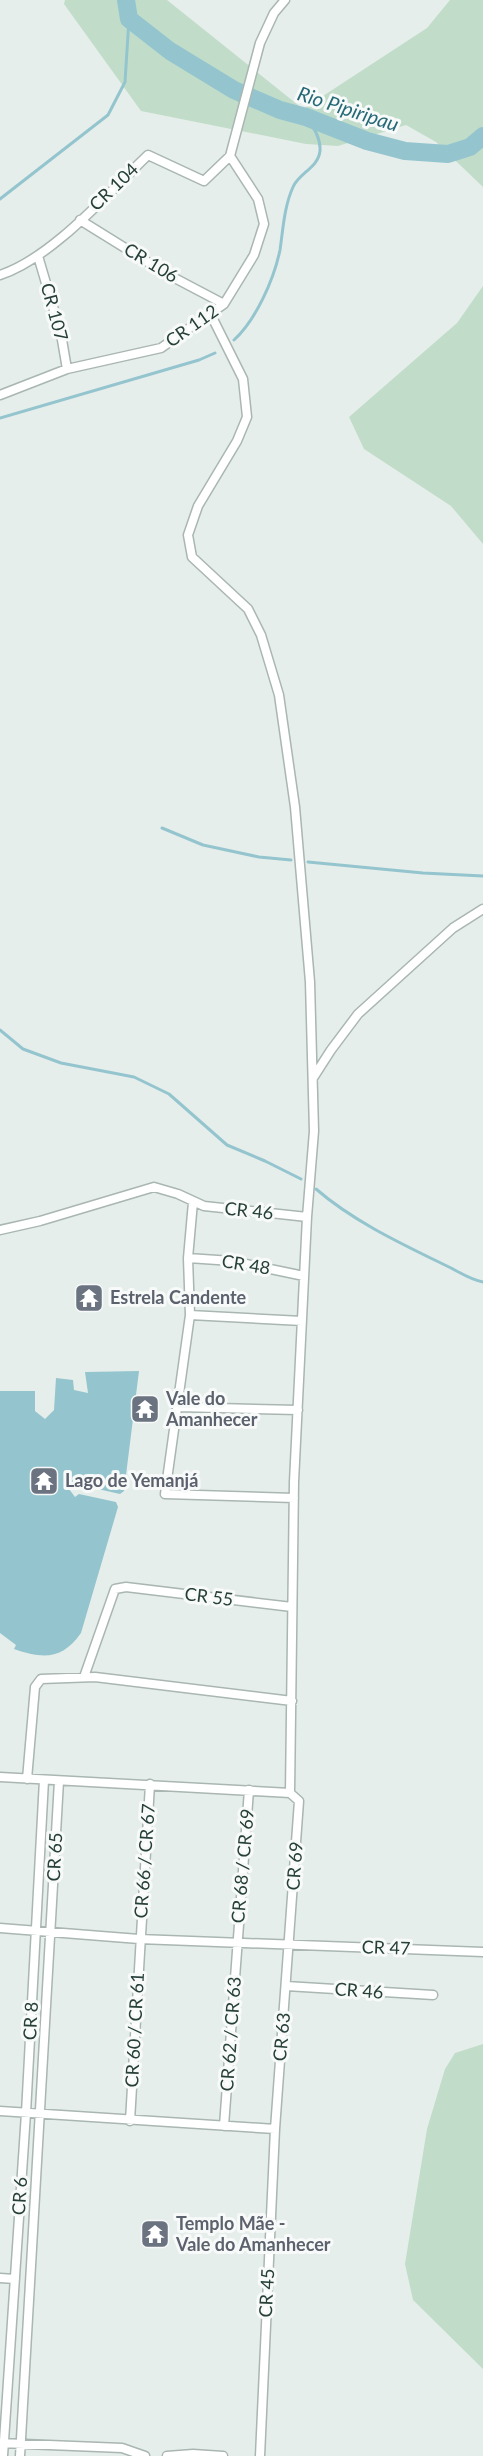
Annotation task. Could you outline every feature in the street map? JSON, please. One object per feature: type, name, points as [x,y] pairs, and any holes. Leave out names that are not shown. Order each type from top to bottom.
[{"type":"street","points":[[230,156],[260,43],[274,13],[285,0]]},
{"type":"street","name":"CR 104","points":[[0,275],[13,271],[38,256],[80,220],[148,155],[204,181],[230,156]]},
{"type":"street","name":"CR 112","points":[[0,395],[67,369],[161,348],[224,304],[254,255],[264,224],[258,199],[230,156]]},
{"type":"street","name":"CR 106","points":[[80,220],[167,274],[224,304]]},
{"type":"street","name":"CR 107","points":[[38,256],[61,334],[67,369]]},
{"type":"street","points":[[0,1777],[290,1793],[294,1498],[307,1217],[314,1131],[310,982],[295,807],[279,695],[261,634],[248,609],[192,557],[188,535],[198,506],[237,441],[247,417],[243,379],[210,314]]},
{"type":"street","points":[[313,1078],[358,1014],[453,928],[483,909]]},
{"type":"street","name":"CR 46","points":[[0,1230],[40,1221],[154,1187],[178,1194],[204,1206],[307,1217]]},
{"type":"street","points":[[193,1202],[188,1258],[190,1314],[179,1407],[165,1494],[294,1498]]},
{"type":"street","name":"CR 48","points":[[188,1258],[232,1261],[304,1276]]},
{"type":"street","points":[[190,1314],[302,1321]]},
{"type":"street","points":[[179,1407],[298,1410]]},
{"type":"street","name":"CR 55","points":[[84,1677],[115,1589],[126,1587],[292,1606]]},
{"type":"street","points":[[27,1779],[35,1687],[41,1679],[95,1677],[292,1701]]},
{"type":"street","name":"CR 8","points":[[26,2113],[44,1780]]},
{"type":"street","name":"CR 65","points":[[20,2456],[59,1781]]},
{"type":"street","name":"CR 66 / CR 67","points":[[139,1939],[150,1784]]},
{"type":"street","name":"CR 68 / CR 69","points":[[237,1942],[249,1790]]},
{"type":"street","name":"CR 69","points":[[289,1944],[299,1801],[290,1793]]},
{"type":"street","name":"CR 47","points":[[0,1928],[139,1939],[483,1952]]},
{"type":"street","name":"CR 60 / CR 61","points":[[130,2121],[139,1939]]},
{"type":"street","name":"CR 62 / CR 63","points":[[224,2126],[237,1942]]},
{"type":"street","name":"CR 63","points":[[274,2129],[289,1944]]},
{"type":"street","name":"CR 46","points":[[286,1986],[433,1995]]},
{"type":"street","points":[[0,2111],[274,2129]]},
{"type":"street","name":"CR 6","points":[[3,2456],[2,2443],[26,2113]]},
{"type":"street","name":"CR 45","points":[[260,2456],[274,2129]]},
{"type":"street","points":[[0,2278],[15,2279]]},
{"type":"street","points":[[2,2443],[151,2456]]},
{"type":"street","points":[[167,2456],[223,2456]]},
{"type":"green space","points":[[65,0],[167,0],[303,109],[427,28],[450,0],[483,0],[483,187],[436,142],[406,125],[338,146],[306,144],[141,111],[64,4]]},
{"type":"green space","points":[[483,286],[483,544],[451,506],[364,449],[349,417],[457,323]]},
{"type":"green space","points":[[483,2044],[483,2369],[413,2300],[405,2264],[427,2129],[445,2069],[455,2053]]},
{"type":"water","name":"Lago de Yemanjá","points":[[139,1371],[124,1491],[120,1494],[80,1485],[79,1481],[69,1489],[75,1497],[79,1494],[116,1502],[118,1507],[81,1633],[67,1648],[51,1655],[34,1655],[14,1649],[16,1645],[0,1633],[0,1391],[35,1391],[35,1411],[45,1419],[54,1410],[56,1378],[73,1380],[74,1390],[88,1393],[85,1372]]},
{"type":"waterway","name":"Rio Pipiripau","points":[[126,0],[129,19],[170,51],[234,90],[280,110],[306,117],[367,141],[405,151],[448,154],[470,147],[483,136]]},
{"type":"waterway","points":[[0,199],[108,115],[125,82],[129,19]]},
{"type":"waterway","points":[[234,340],[250,322],[269,286],[280,250],[286,210],[293,187],[319,157],[318,137],[306,117]]},
{"type":"waterway","points":[[0,418],[199,360],[215,353]]},
{"type":"waterway","points":[[162,828],[203,845],[259,857],[291,860]]},
{"type":"waterway","points":[[308,862],[483,876]]},
{"type":"waterway","points":[[0,1030],[23,1049],[61,1063],[134,1077],[169,1094],[227,1145],[301,1179]]},
{"type":"waterway","points":[[316,1189],[346,1212],[380,1232],[465,1276],[483,1282]]},
{"type":"place","name":"Estrela Candente","points":[[89,1298]]},
{"type":"place","name":"Vale do Amanhecer","points":[[145,1409]]},
{"type":"place","name":"Lago de Yemanjá","points":[[44,1481]]},
{"type":"place","name":"Templo Mãe - Vale do Amanhecer","points":[[155,2234]]}]
